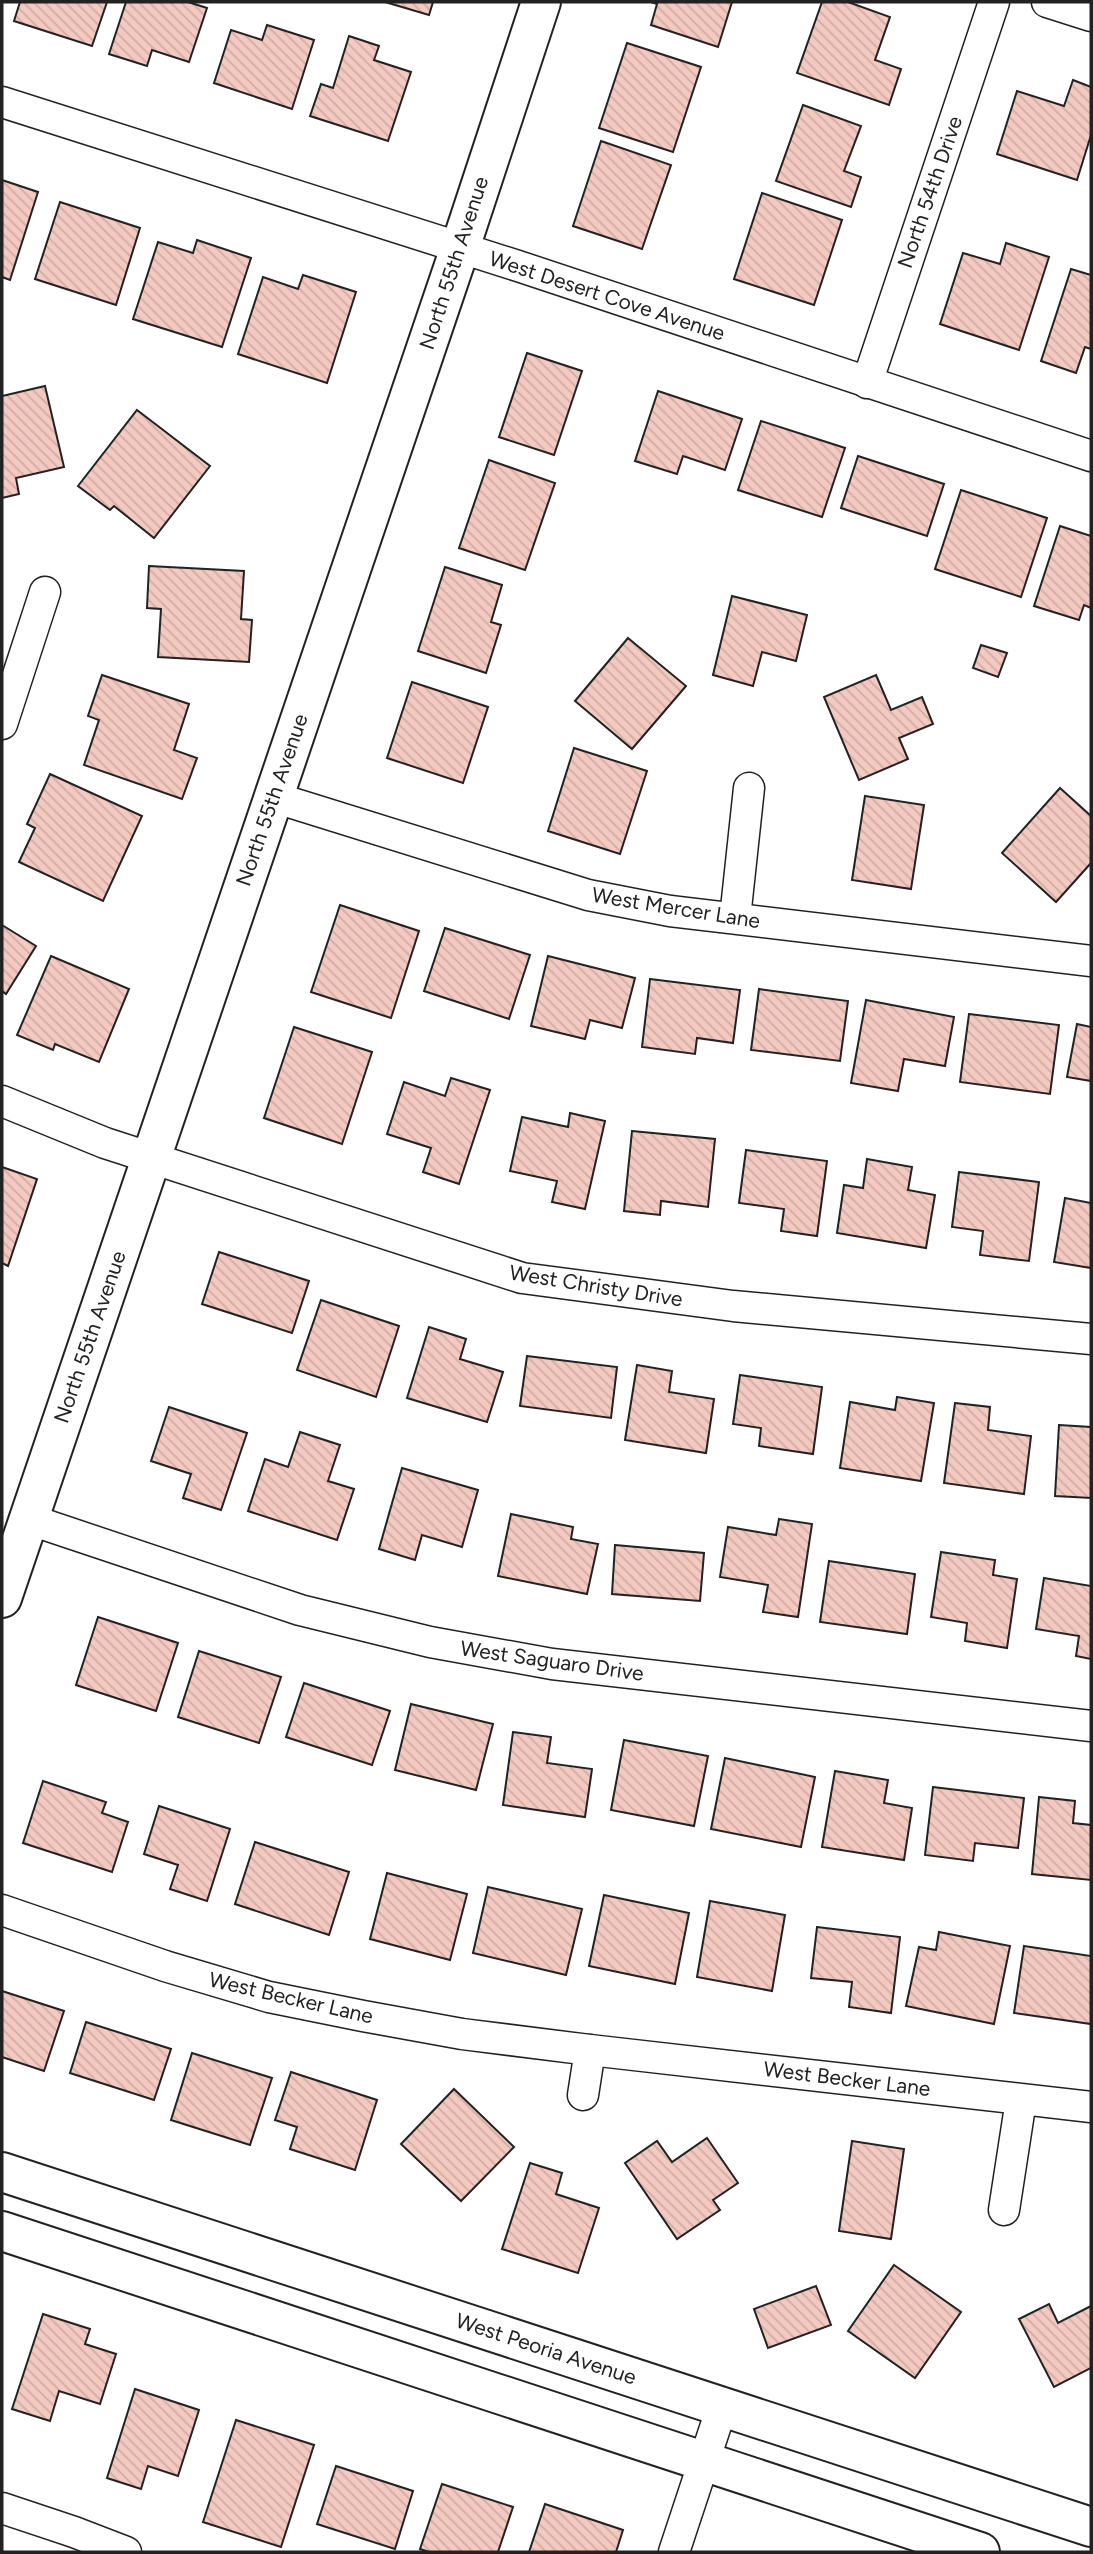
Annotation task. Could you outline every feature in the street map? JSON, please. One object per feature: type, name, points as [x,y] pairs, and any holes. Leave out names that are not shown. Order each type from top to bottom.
[{"type":"main road","name":"North 55th Avenue","points":[[2,1598],[541,2]]},
{"type":"main road","name":"West Peoria Avenue","points":[[2,2172],[1091,2527]]},
{"type":"main road","points":[[2,2231],[980,2552]]},
{"type":"street","name":"North 54th Drive","points":[[867,383],[994,2]]},
{"type":"street","points":[[1047,2],[1091,16]]},
{"type":"street","name":"West Desert Cove Avenue","points":[[2,102],[460,248],[1091,456]]},
{"type":"street","points":[[2,724],[45,592]]},
{"type":"street","points":[[735,918],[749,788]]},
{"type":"street","name":"West Mercer Lane","points":[[273,797],[588,895],[670,911],[1091,961]]},
{"type":"street","name":"West Christy Drive","points":[[2,1101],[88,1137],[522,1278],[733,1306],[1091,1339]]},
{"type":"street","name":"West Saguaro Drive","points":[[28,1519],[300,1610],[430,1642],[552,1664],[1091,1726]]},
{"type":"street","name":"West Becker Lane","points":[[2,1910],[165,1966],[269,1997],[462,2034],[1091,2107]]},
{"type":"street","points":[[583,2095],[590,2050]]},
{"type":"street","points":[[1004,2210],[1021,2100]]},
{"type":"street","points":[[674,2552],[722,2407]]},
{"type":"street","points":[[2,2508],[126,2552]]},
{"type":"building","points":[[20,2],[107,2],[92,46],[14,21]]},
{"type":"building","points":[[126,2],[188,2],[207,8],[189,62],[152,50],[147,66],[109,54]]},
{"type":"building","points":[[385,2],[433,2],[429,15]]},
{"type":"building","points":[[651,2],[732,2],[718,47],[651,25],[657,4]]},
{"type":"building","points":[[822,2],[848,2],[890,17],[875,60],[901,69],[889,105],[797,73]]},
{"type":"building","points":[[267,25],[314,40],[292,109],[214,83],[231,30],[262,40]]},
{"type":"building","points":[[349,36],[379,46],[374,60],[411,72],[388,141],[310,116],[321,84],[333,88]]},
{"type":"building","points":[[627,43],[701,67],[673,152],[599,128]]},
{"type":"building","points":[[1073,80],[1091,87],[1091,135],[1077,180],[997,154],[1017,91],[1064,106]]},
{"type":"building","points":[[803,105],[861,126],[844,171],[861,177],[851,207],[776,181]]},
{"type":"building","points":[[601,141],[671,165],[642,249],[573,226]]},
{"type":"building","points":[[2,180],[38,192],[10,280],[2,277]]},
{"type":"building","points":[[762,193],[842,220],[814,305],[734,279]]},
{"type":"building","points":[[60,202],[140,228],[116,305],[35,279]]},
{"type":"building","points":[[197,240],[251,258],[222,347],[133,319],[158,242],[193,253]]},
{"type":"building","points":[[1006,243],[1049,257],[1019,350],[940,324],[963,253],[1000,264]]},
{"type":"building","points":[[1071,269],[1091,275],[1091,349],[1085,347],[1076,373],[1041,361]]},
{"type":"building","points":[[303,275],[356,292],[327,383],[238,354],[263,277],[298,289]]},
{"type":"building","points":[[527,353],[582,371],[554,455],[499,437]]},
{"type":"building","points":[[45,386],[64,467],[16,478],[19,494],[2,498],[2,396]]},
{"type":"building","points":[[658,391],[742,419],[725,470],[683,456],[677,474],[635,461]]},
{"type":"building","points":[[137,410],[210,466],[154,538],[114,506],[110,510],[78,486]]},
{"type":"building","points":[[761,421],[845,448],[822,517],[738,490]]},
{"type":"building","points":[[858,456],[944,484],[927,536],[841,508]]},
{"type":"building","points":[[489,460],[555,483],[525,570],[459,548]]},
{"type":"building","points":[[961,490],[1047,518],[1021,597],[935,569]]},
{"type":"building","points":[[1060,526],[1091,536],[1091,608],[1084,605],[1079,620],[1034,606]]},
{"type":"building","points":[[149,566],[244,571],[241,619],[252,620],[249,662],[158,657],[161,609],[147,608]]},
{"type":"building","points":[[445,567],[502,585],[491,622],[501,625],[486,673],[418,651]]},
{"type":"building","points":[[732,596],[807,615],[796,661],[762,652],[753,686],[713,675]]},
{"type":"building","points":[[628,638],[686,686],[632,749],[575,701]]},
{"type":"building","points":[[981,645],[1007,653],[998,677],[973,668]]},
{"type":"building","points":[[102,675],[189,704],[174,750],[197,758],[182,799],[84,765],[99,720],[88,716]]},
{"type":"building","points":[[876,675],[891,710],[922,697],[933,724],[899,738],[908,759],[859,780],[824,697]]},
{"type":"building","points":[[412,682],[488,707],[463,783],[387,758]]},
{"type":"building","points":[[574,748],[647,771],[620,854],[548,831]]},
{"type":"building","points":[[50,774],[142,816],[103,901],[19,862],[35,828],[27,824]]},
{"type":"building","points":[[1060,788],[1091,816],[1091,863],[1056,902],[1002,853]]},
{"type":"building","points":[[865,796],[924,805],[911,889],[852,880]]},
{"type":"building","points":[[340,905],[419,931],[391,1018],[311,992]]},
{"type":"building","points":[[2,925],[36,946],[6,994],[2,991]]},
{"type":"building","points":[[445,928],[530,955],[509,1019],[424,991]]},
{"type":"building","points":[[51,956],[129,989],[99,1062],[55,1044],[53,1050],[17,1035]]},
{"type":"building","points":[[548,956],[635,978],[622,1028],[590,1020],[585,1039],[531,1026]]},
{"type":"building","points":[[650,979],[740,990],[733,1043],[697,1038],[695,1054],[642,1047]]},
{"type":"building","points":[[759,989],[848,1001],[840,1061],[751,1050]]},
{"type":"building","points":[[866,1000],[954,1017],[945,1066],[904,1059],[898,1091],[851,1083]]},
{"type":"building","points":[[969,1014],[1059,1025],[1050,1094],[960,1082]]},
{"type":"building","points":[[1077,1024],[1091,1027],[1091,1081],[1067,1077]]},
{"type":"building","points":[[294,1027],[372,1052],[342,1144],[264,1118]]},
{"type":"building","points":[[451,1078],[490,1090],[459,1184],[423,1172],[431,1148],[387,1134],[404,1082],[445,1096]]},
{"type":"building","points":[[570,1113],[605,1121],[585,1209],[552,1202],[557,1181],[510,1171],[522,1117],[568,1127]]},
{"type":"building","points":[[632,1131],[715,1139],[708,1207],[661,1201],[660,1215],[624,1211]]},
{"type":"building","points":[[746,1150],[827,1161],[817,1236],[781,1231],[784,1209],[739,1203]]},
{"type":"building","points":[[867,1159],[912,1167],[908,1190],[935,1195],[926,1248],[837,1233],[844,1185],[863,1188]]},
{"type":"building","points":[[2,1167],[37,1179],[8,1266],[2,1263]]},
{"type":"building","points":[[959,1172],[1039,1182],[1029,1261],[980,1255],[983,1231],[952,1227]]},
{"type":"building","points":[[1065,1198],[1091,1203],[1091,1268],[1054,1262]]},
{"type":"building","points":[[219,1252],[309,1281],[292,1333],[202,1304]]},
{"type":"building","points":[[321,1300],[399,1326],[376,1397],[297,1370]]},
{"type":"building","points":[[429,1327],[466,1339],[460,1359],[503,1372],[487,1422],[407,1398]]},
{"type":"building","points":[[527,1356],[617,1367],[611,1418],[520,1406]]},
{"type":"building","points":[[637,1365],[672,1371],[669,1392],[714,1399],[706,1453],[625,1440]]},
{"type":"building","points":[[740,1375],[822,1387],[813,1454],[759,1446],[761,1428],[733,1424]]},
{"type":"building","points":[[897,1397],[934,1403],[921,1481],[840,1468],[850,1402],[895,1410]]},
{"type":"building","points":[[955,1403],[990,1407],[988,1430],[1031,1436],[1024,1494],[944,1483]]},
{"type":"building","points":[[169,1407],[247,1433],[221,1510],[183,1498],[191,1474],[151,1461]]},
{"type":"building","points":[[1059,1425],[1091,1427],[1091,1498],[1055,1496]]},
{"type":"building","points":[[300,1432],[340,1445],[328,1481],[354,1489],[337,1540],[248,1511],[265,1459],[288,1467]]},
{"type":"building","points":[[402,1468],[478,1490],[462,1547],[422,1535],[415,1560],[379,1549]]},
{"type":"building","points":[[511,1514],[573,1527],[571,1539],[598,1544],[587,1594],[498,1576]]},
{"type":"building","points":[[779,1519],[812,1524],[798,1617],[763,1612],[768,1585],[720,1577],[728,1527],[776,1535]]},
{"type":"building","points":[[615,1545],[704,1553],[700,1601],[612,1594]]},
{"type":"building","points":[[941,1552],[995,1560],[993,1575],[1017,1579],[1007,1648],[965,1641],[967,1623],[931,1617]]},
{"type":"building","points":[[829,1561],[915,1574],[907,1634],[820,1622]]},
{"type":"building","points":[[1044,1578],[1091,1586],[1091,1659],[1076,1656],[1079,1636],[1036,1629]]},
{"type":"building","points":[[98,1617],[178,1643],[156,1711],[76,1685]]},
{"type":"building","points":[[199,1651],[281,1677],[259,1743],[178,1717]]},
{"type":"building","points":[[304,1683],[390,1711],[372,1765],[286,1737]]},
{"type":"building","points":[[411,1704],[493,1724],[476,1790],[395,1770]]},
{"type":"building","points":[[513,1732],[551,1737],[547,1763],[592,1769],[585,1817],[503,1805]]},
{"type":"building","points":[[624,1740],[708,1756],[694,1826],[611,1810]]},
{"type":"building","points":[[725,1758],[815,1777],[801,1847],[711,1829]]},
{"type":"building","points":[[835,1771],[888,1780],[884,1803],[912,1808],[904,1860],[822,1847]]},
{"type":"building","points":[[43,1781],[106,1802],[102,1813],[128,1822],[112,1872],[23,1843]]},
{"type":"building","points":[[933,1787],[1024,1798],[1018,1848],[975,1843],[973,1861],[925,1855]]},
{"type":"building","points":[[1039,1797],[1075,1801],[1073,1823],[1091,1825],[1091,1880],[1032,1874]]},
{"type":"building","points":[[159,1806],[230,1829],[207,1901],[170,1889],[178,1865],[144,1854]]},
{"type":"building","points":[[255,1842],[349,1872],[329,1935],[235,1904]]},
{"type":"building","points":[[387,1873],[467,1894],[450,1960],[370,1939]]},
{"type":"building","points":[[488,1887],[582,1909],[566,1975],[473,1953]]},
{"type":"building","points":[[604,1895],[689,1913],[675,1984],[589,1966]]},
{"type":"building","points":[[710,1901],[785,1915],[772,1991],[697,1977]]},
{"type":"building","points":[[817,1927],[900,1937],[891,2013],[849,2007],[852,1982],[811,1978]]},
{"type":"building","points":[[939,1932],[1010,1946],[994,2024],[906,2006],[919,1947],[936,1950]]},
{"type":"building","points":[[1024,1946],[1091,1956],[1091,2024],[1014,2013]]},
{"type":"building","points":[[2,1991],[64,2011],[44,2071],[2,2057]]},
{"type":"building","points":[[86,2022],[171,2049],[154,2100],[70,2073]]},
{"type":"building","points":[[192,2053],[272,2078],[250,2145],[171,2120]]},
{"type":"building","points":[[291,2072],[377,2100],[355,2170],[290,2149],[297,2127],[275,2120]]},
{"type":"building","points":[[454,2089],[514,2147],[461,2201],[401,2144]]},
{"type":"building","points":[[707,2138],[738,2183],[713,2200],[720,2210],[677,2239],[625,2163],[657,2141],[672,2162]]},
{"type":"building","points":[[852,2141],[904,2149],[891,2239],[839,2231]]},
{"type":"building","points":[[530,2163],[562,2173],[556,2194],[599,2208],[578,2273],[502,2249]]},
{"type":"building","points":[[894,2265],[961,2312],[915,2378],[848,2331]]},
{"type":"building","points":[[816,2286],[831,2325],[768,2348],[754,2309]]},
{"type":"building","points":[[1049,2304],[1058,2323],[1091,2306],[1091,2368],[1054,2387],[1019,2319]]},
{"type":"building","points":[[43,2314],[90,2329],[85,2344],[116,2354],[100,2404],[59,2391],[50,2421],[12,2409]]},
{"type":"building","points":[[135,2389],[199,2410],[178,2476],[148,2466],[141,2489],[107,2478]]},
{"type":"building","points":[[236,2420],[314,2445],[281,2547],[203,2522]]},
{"type":"building","points":[[336,2466],[413,2491],[395,2549],[317,2524]]},
{"type":"building","points":[[442,2484],[513,2507],[498,2552],[429,2552],[420,2549]]},
{"type":"building","points":[[545,2504],[623,2530],[616,2552],[529,2552]]}]
